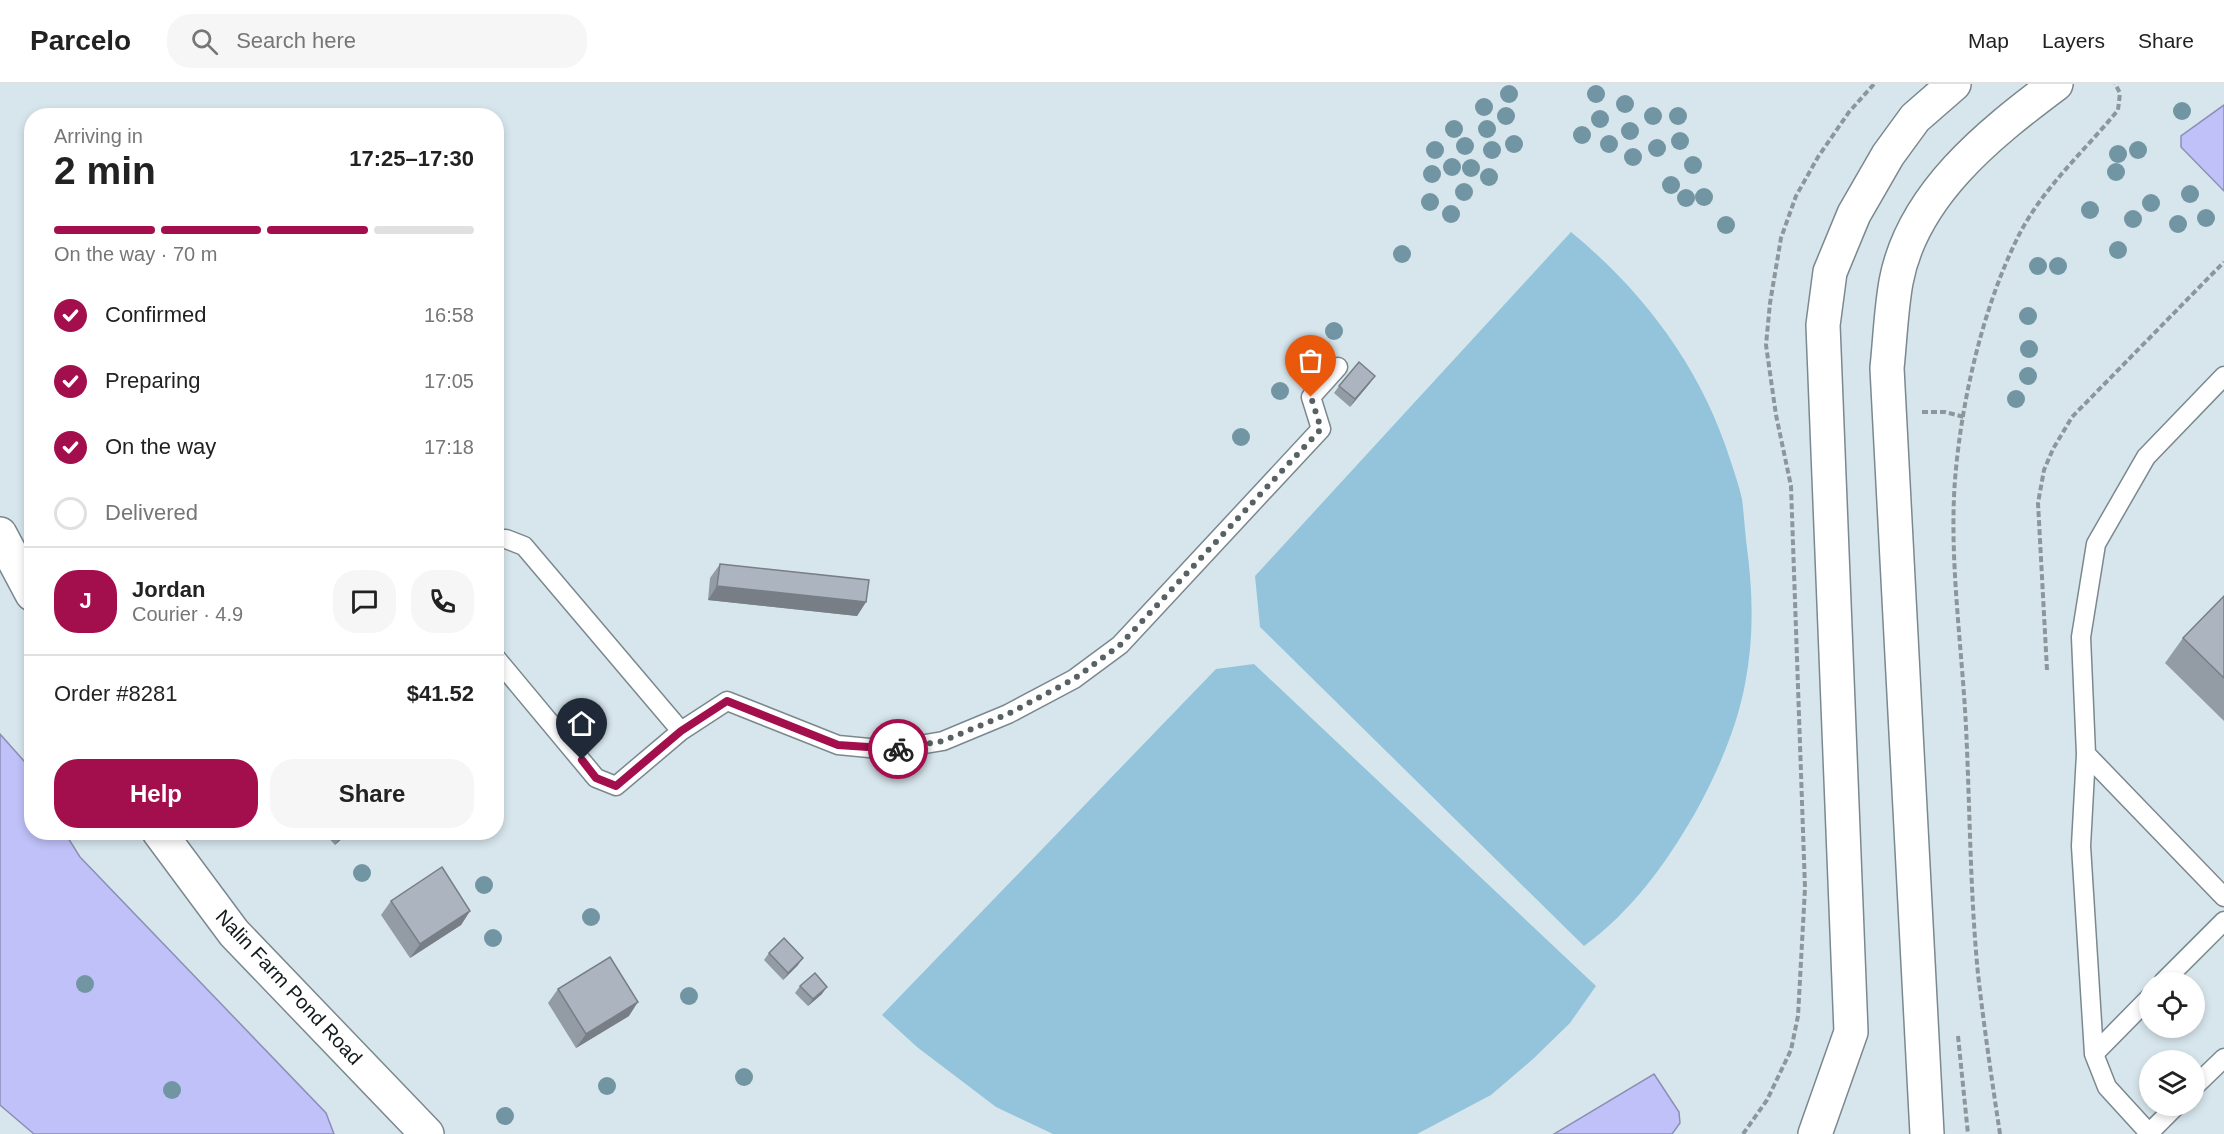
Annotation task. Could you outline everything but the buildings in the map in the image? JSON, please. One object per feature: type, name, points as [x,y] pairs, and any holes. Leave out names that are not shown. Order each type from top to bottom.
[{"type":"street","points":[[1815,1134],[1851,1032],[1822,326],[1830,272],[1854,214],[1888,155],[1915,118],[1954,84]]},
{"type":"street","points":[[1927,1134],[1887,369],[1896,280],[1910,236],[1958,168],[2002,125],[2056,84]]},
{"type":"street","points":[[0,534],[24,579]]},
{"type":"street","name":"Nalin Farm Pond Road","points":[[165,840],[234,933],[427,1134]]},
{"type":"lane","points":[[504,668],[596,778],[616,786],[681,731],[727,701],[838,745],[890,750],[943,741],[1008,714],[1074,679],[1120,645],[1321,429],[1311,397],[1338,367]]},
{"type":"lane","points":[[2166,1116],[2149,1133],[2107,1086],[2094,1054],[2081,846],[2086,754],[2081,637],[2096,544],[2146,457],[2224,376]]},
{"type":"lane","points":[[504,539],[524,546],[681,731]]},
{"type":"lane","points":[[2086,754],[2224,897]]},
{"type":"lane","points":[[2173,972],[2224,921]]},
{"type":"lane","points":[[2094,1054],[2139,1008]]},
{"type":"lane","points":[[2205,1076],[2224,1058]]},
{"type":"path","points":[[1743,1134],[1767,1100],[1791,1050],[1798,1016],[1805,888],[1791,486],[1776,415],[1766,345],[1770,303],[1781,238],[1796,196],[1836,130],[1874,84]]},
{"type":"path","points":[[2000,1134],[1975,928],[1963,659],[1954,545],[1955,481],[1962,427],[1978,349],[1995,294],[2012,251],[2044,196],[2118,110],[2120,93],[2115,84]]},
{"type":"path","points":[[2047,670],[2038,503],[2044,470],[2053,449],[2072,417],[2224,262]]},
{"type":"shaded area","points":[[2224,105],[2224,191],[2181,147],[2181,136]]},
{"type":"shaded area","points":[[1571,232],[1623,280],[1646,307],[1686,363],[1703,394],[1718,426],[1741,494],[1751,599],[1750,650],[1741,701],[1731,735],[1710,784],[1683,834],[1646,886],[1617,918],[1584,946],[1260,627],[1255,576]]},
{"type":"shaded area","points":[[1254,664],[1596,986],[1570,1023],[1491,1095],[1417,1134],[1053,1134],[996,1107],[917,1047],[882,1015],[1216,669]]},
{"type":"shaded area","points":[[0,734],[24,761],[24,840],[69,840],[80,857],[326,1113],[334,1134],[34,1134],[0,1105]]},
{"type":"shaded area","points":[[1654,1074],[1679,1112],[1680,1123],[1672,1134],[1554,1134]]},
{"type":"way so far","points":[[898,749],[943,741],[1008,714],[1074,679],[1120,645],[1321,429],[1311,397]]},
{"type":"route","points":[[582,760],[596,778],[616,786],[681,731],[727,701],[838,745],[898,749]]}]
